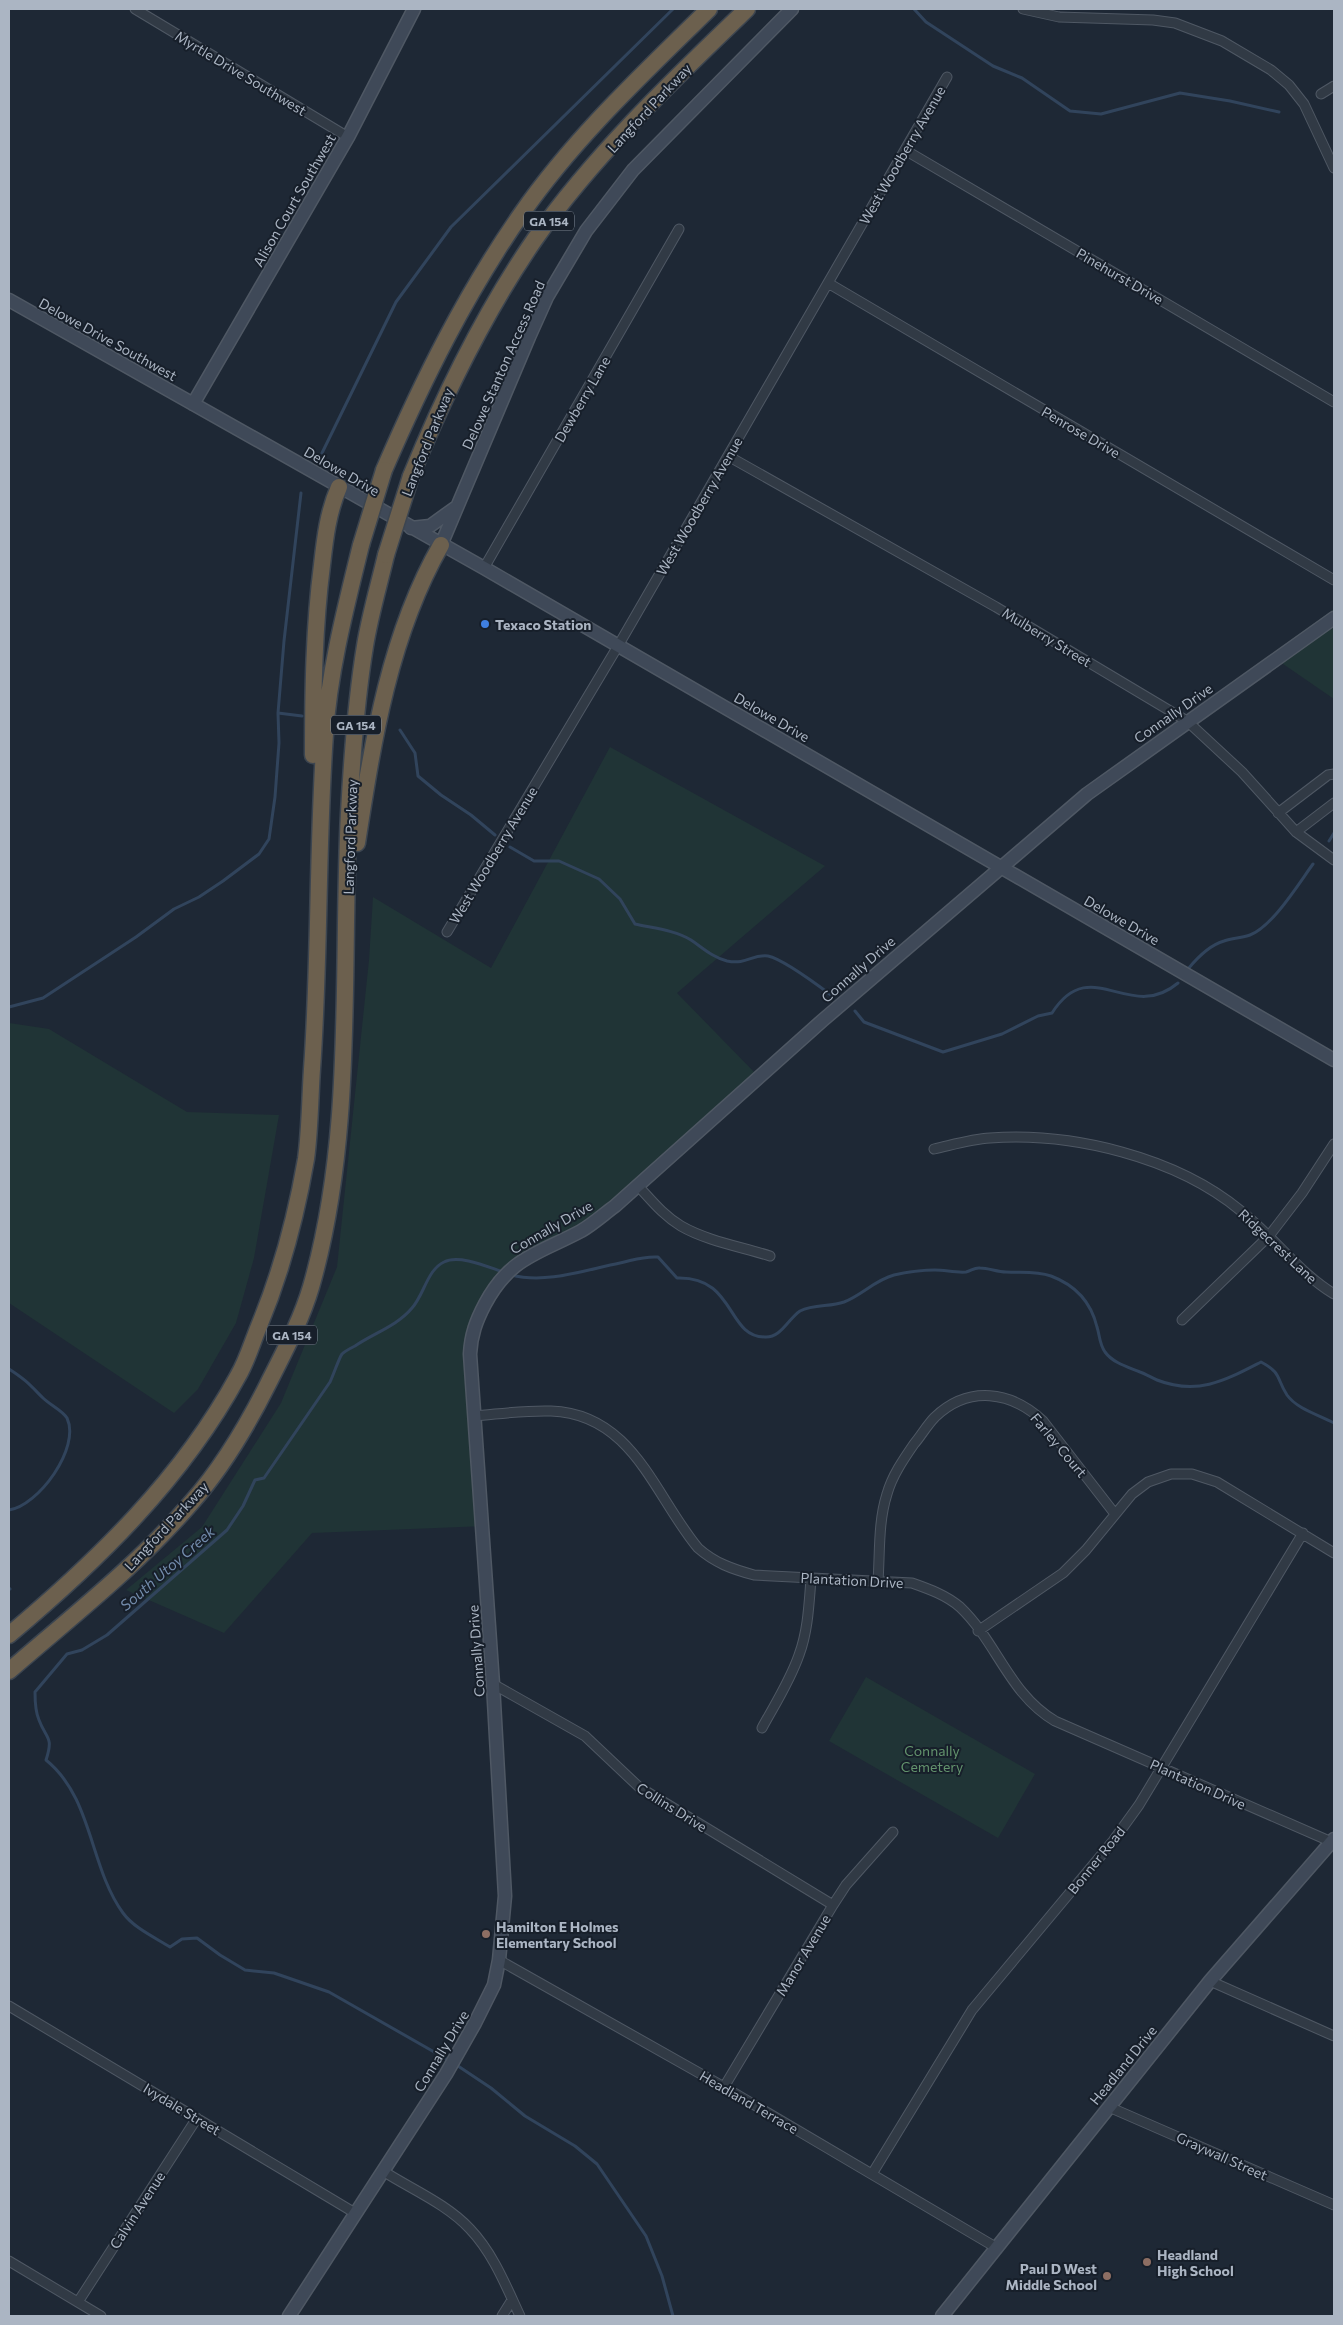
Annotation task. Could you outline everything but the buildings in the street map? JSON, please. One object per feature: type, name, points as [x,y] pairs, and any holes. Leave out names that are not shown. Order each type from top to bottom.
[{"type":"highway","name":"Langford Parkway","points":[[9,1635],[48,1602],[120,1534],[163,1487],[202,1434],[239,1374],[266,1309],[290,1238],[306,1157],[314,1039],[319,853],[325,730],[334,668],[361,545],[384,470],[413,402],[451,327],[523,212],[570,152],[629,88],[709,9]]},
{"type":"highway","name":"Langford Parkway","points":[[9,1671],[137,1561],[192,1503],[249,1422],[297,1326],[310,1290],[320,1251],[336,1152],[342,1064],[349,814],[360,679],[365,644],[386,555],[411,476],[438,411],[465,354],[535,240],[568,196],[624,133],[747,9]]},
{"type":"highway","points":[[319,853],[313,753],[315,644],[319,588],[326,533],[332,502],[339,487]]},
{"type":"highway","points":[[348,897],[371,754],[388,678],[423,578],[441,545]]},
{"type":"street","name":"Myrtle Drive Southwest","points":[[135,9],[348,137]]},
{"type":"street","name":"Alison Court Southwest","points":[[193,404],[348,137],[414,9]]},
{"type":"street","name":"Delowe Stanton Access Road","points":[[441,545],[540,313],[586,231],[633,170],[792,9]]},
{"type":"street","points":[[1023,9],[1041,14],[1076,18],[1160,21],[1198,30],[1222,41],[1271,70],[1290,86],[1304,104],[1334,168]]},
{"type":"street","name":"West Woodberry Avenue","points":[[447,932],[618,646],[947,77]]},
{"type":"street","points":[[1321,94],[1334,86]]},
{"type":"street","name":"Pinehurst Drive","points":[[905,150],[1334,402]]},
{"type":"street","name":"Dewberry Lane","points":[[484,568],[679,229]]},
{"type":"street","name":"Penrose Drive","points":[[828,284],[1334,580]]},
{"type":"street","name":"Delowe Drive Southwest","points":[[9,300],[193,404]]},
{"type":"street","name":"Delowe Drive","points":[[193,404],[484,568],[1334,1060]]},
{"type":"street","name":"Mulberry Street","points":[[728,456],[996,607],[1187,721],[1242,772],[1296,832],[1334,860]]},
{"type":"street","points":[[411,528],[430,526],[457,507]]},
{"type":"street","name":"Connally Drive","points":[[289,2316],[446,2074],[476,2023],[494,1985],[499,1960],[506,1896],[470,1354],[471,1338],[476,1320],[496,1284],[517,1263],[582,1230],[639,1187],[677,1149],[801,1039],[1000,866],[1087,794],[1334,618]]},
{"type":"street","points":[[1278,813],[1328,775],[1334,774]]},
{"type":"street","points":[[1296,832],[1334,803]]},
{"type":"street","name":"Ridgecrest Lane","points":[[934,1149],[988,1138],[1027,1138],[1080,1143],[1127,1154],[1168,1168],[1207,1187],[1240,1210],[1269,1236],[1299,1268],[1334,1294]]},
{"type":"street","points":[[1182,1320],[1269,1236],[1302,1193],[1334,1144]]},
{"type":"street","points":[[639,1187],[663,1213],[682,1227],[770,1256]]},
{"type":"street","name":"Farley Court","points":[[878,1581],[882,1516],[887,1494],[895,1474],[934,1418],[950,1405],[967,1398],[985,1395],[1001,1396],[1018,1402],[1032,1411],[1043,1421],[1115,1514]]},
{"type":"street","name":"Plantation Drive","points":[[474,1416],[551,1411],[575,1415],[596,1422],[616,1435],[634,1452],[689,1537],[710,1558],[730,1568],[754,1575],[878,1581],[912,1584],[936,1591],[960,1608],[1024,1696],[1039,1712],[1055,1721],[1333,1841]]},
{"type":"street","points":[[978,1631],[1063,1572],[1086,1550],[1132,1494],[1148,1482],[1171,1474],[1192,1474],[1204,1477],[1258,1506],[1334,1553]]},
{"type":"street","name":"Bonner Road","points":[[872,2174],[972,2010],[1114,1840],[1163,1768],[1303,1533]]},
{"type":"street","points":[[762,1728],[789,1680],[800,1654],[807,1623],[811,1579]]},
{"type":"street","name":"Collins Drive","points":[[493,1684],[584,1736],[638,1788],[833,1904]]},
{"type":"street","name":"Manor Avenue","points":[[724,2087],[833,1904],[846,1885],[893,1832]]},
{"type":"street","name":"Headland Drive","points":[[942,2316],[1210,1982],[1333,1841]]},
{"type":"street","name":"Headland Terrace","points":[[499,1960],[724,2087],[997,2248]]},
{"type":"street","points":[[1210,1982],[1334,2036]]},
{"type":"street","name":"Ivydale Street","points":[[9,2006],[356,2213]]},
{"type":"street","name":"Graywall Street","points":[[1109,2107],[1334,2205]]},
{"type":"street","name":"Calvin Avenue","points":[[78,2302],[197,2118]]},
{"type":"street","points":[[383,2171],[448,2211],[470,2228],[491,2256],[520,2316]]},
{"type":"street","points":[[9,2261],[101,2316]]},
{"type":"street","points":[[502,2316],[512,2300]]},
{"type":"green space","points":[[1334,609],[1334,699],[1270,655]]},
{"type":"green space","points":[[610,747],[825,866],[677,993],[756,1074],[631,1190],[559,1240],[494,1277],[468,1337],[485,1526],[312,1533],[224,1633],[126,1590],[202,1527],[281,1403],[337,1267],[369,960],[373,897],[491,968]]},
{"type":"green space","points":[[9,1023],[49,1029],[187,1112],[279,1115],[254,1258],[236,1323],[198,1389],[174,1413],[9,1303]]},
{"type":"green space","name":"Connally Cemetery","points":[[866,1677],[1035,1774],[998,1838],[829,1741]]},
{"type":"waterway","points":[[322,453],[396,302],[451,227],[673,9]]},
{"type":"waterway","points":[[914,9],[926,22],[993,66],[1022,78],[1070,111],[1101,114],[1180,93],[1230,101],[1279,112]]},
{"type":"waterway","points":[[9,1007],[43,998],[136,937],[174,909],[199,897],[223,881],[259,854],[269,839],[275,797],[279,743],[278,713],[284,641],[301,493]]},
{"type":"waterway","points":[[278,713],[302,716]]},
{"type":"waterway","points":[[400,730],[415,753],[418,776],[495,835]]},
{"type":"waterway","points":[[1329,841],[1334,833]]},
{"type":"waterway","points":[[510,847],[534,861],[559,861],[599,879],[620,899],[635,924],[678,934],[691,940],[712,955],[727,961],[740,962],[758,956],[774,958],[800,973],[831,995]]},
{"type":"waterway","points":[[1188,969],[1200,956],[1219,943],[1250,935],[1268,923],[1313,864]]},
{"type":"waterway","points":[[855,1011],[864,1022],[943,1052],[1002,1034],[1038,1016],[1052,1013],[1067,996],[1081,988],[1096,988],[1143,996],[1160,994],[1178,983]]},
{"type":"waterway","name":"South Utoy Creek","points":[[511,1275],[538,1278],[552,1277],[639,1258],[658,1257],[677,1278],[696,1280],[710,1286],[720,1296],[743,1328],[752,1334],[765,1337],[776,1334],[800,1311],[811,1307],[844,1302],[881,1280],[894,1275],[930,1270],[966,1272],[978,1268],[1003,1272],[1040,1273],[1060,1280],[1081,1296],[1091,1310],[1103,1349],[1108,1356],[1121,1364],[1172,1385],[1199,1386],[1224,1380],[1261,1362],[1276,1373],[1291,1400],[1302,1408],[1334,1423]]},
{"type":"waterway","name":"South Utoy Creek","points":[[67,1654],[82,1650],[107,1635],[227,1530],[243,1506],[255,1480],[264,1478],[330,1382],[342,1354],[392,1325],[406,1314],[416,1303],[438,1266],[444,1262],[457,1259],[474,1262],[503,1272]]},
{"type":"waterway","points":[[9,1369],[24,1379],[46,1401],[65,1415],[70,1430],[68,1444],[54,1474],[32,1498],[20,1506],[9,1510]]},
{"type":"waterway","points":[[67,1654],[35,1692],[37,1713],[49,1742],[46,1760],[73,1793],[82,1813],[103,1875],[123,1913],[145,1932],[170,1947],[182,1939],[197,1938],[245,1970],[274,1973],[329,1992],[450,2061]]},
{"type":"waterway","points":[[455,2064],[491,2088],[525,2116],[575,2146],[597,2164],[646,2236],[662,2276],[673,2316]]},
{"type":"place","name":"Texaco Station","points":[[485,624]]},
{"type":"place","name":"Hamilton E Holmes Elementary School","points":[[486,1934]]},
{"type":"place","name":"Headland High School","points":[[1147,2262]]},
{"type":"place","name":"Paul D West Middle School","points":[[1107,2276]]}]
